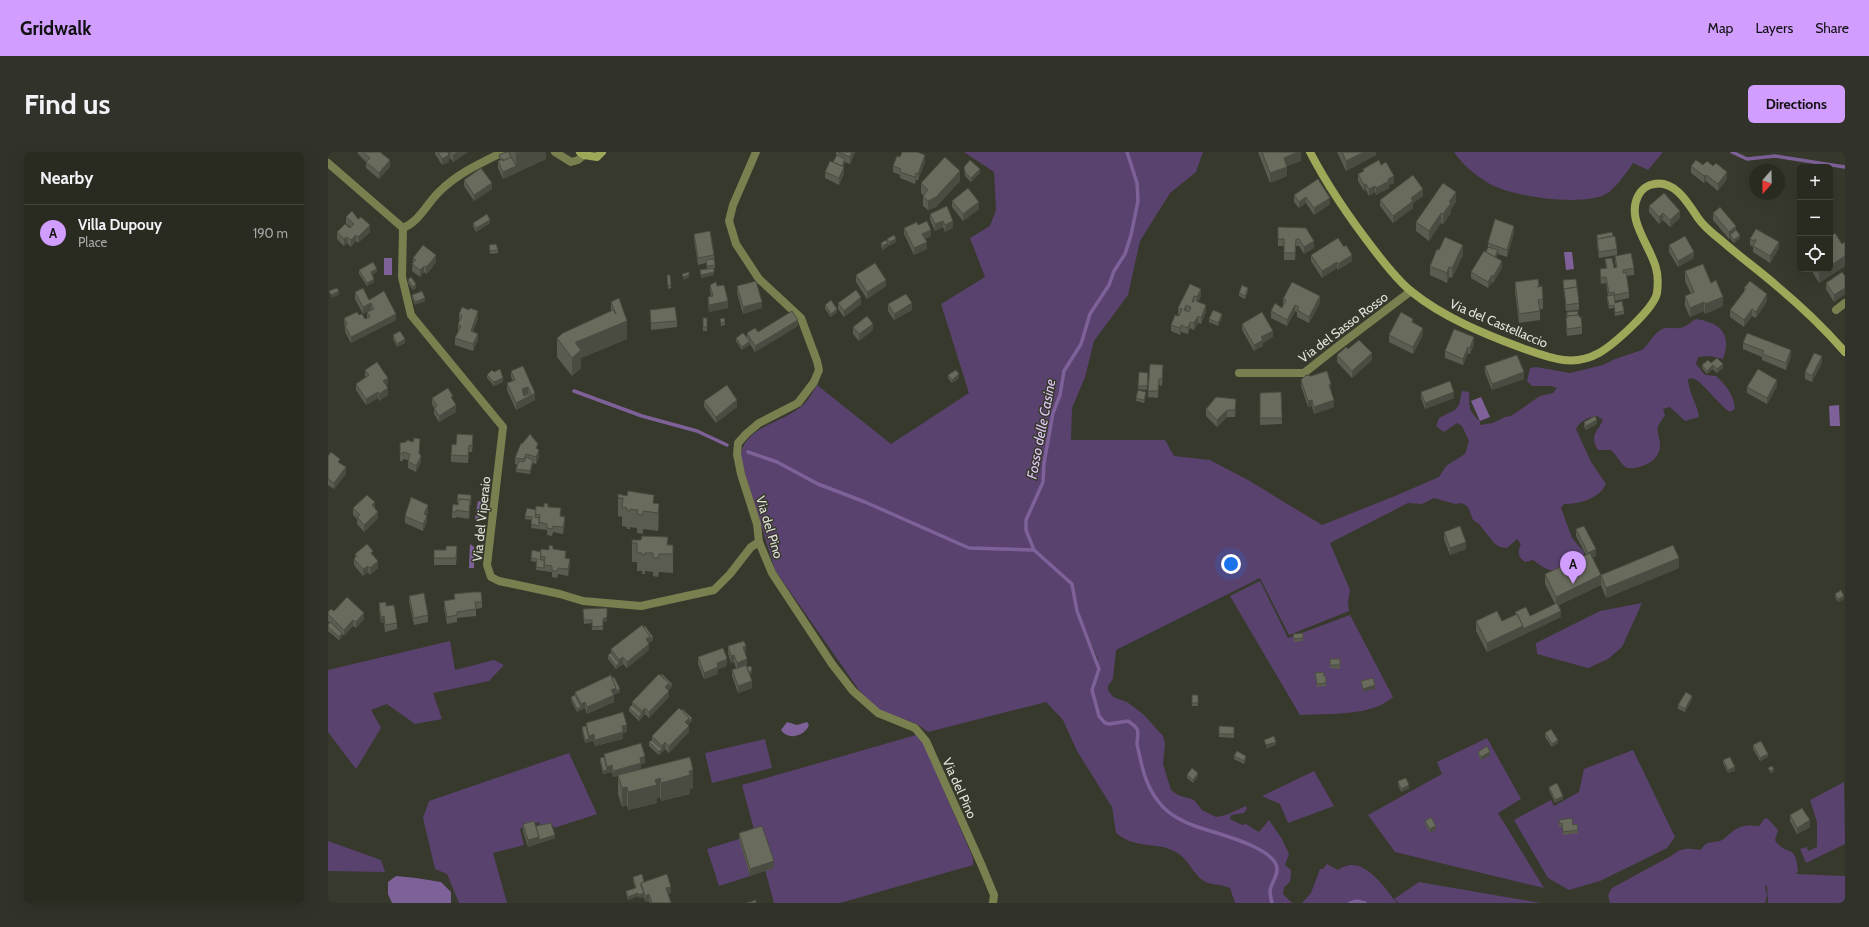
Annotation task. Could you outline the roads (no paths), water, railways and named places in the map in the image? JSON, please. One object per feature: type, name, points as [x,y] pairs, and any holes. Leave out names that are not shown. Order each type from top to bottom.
[{"type":"street","points":[[328,163],[403,228],[412,224],[439,191],[468,169],[503,152]]},
{"type":"street","points":[[556,152],[571,162],[578,160],[582,154],[597,157],[602,152]]},
{"type":"street","name":"Via del Pino","points":[[756,152],[733,205],[729,221],[736,244],[759,279],[801,318],[819,370],[814,382],[798,404],[759,423],[738,443],[737,454],[739,467],[758,524],[759,542],[772,573],[820,647],[853,691],[878,713],[915,728],[926,741],[994,895],[993,903]]},
{"type":"street","name":"Via del Castellaccio","points":[[1310,152],[1340,203],[1365,238],[1391,272],[1411,292],[1434,307],[1469,326],[1540,354],[1562,361],[1580,360],[1598,354],[1614,343],[1649,308],[1657,295],[1656,268],[1634,218],[1634,207],[1641,191],[1647,186],[1664,183],[1676,189],[1688,202],[1702,224],[1807,312],[1845,352]]},
{"type":"street","name":"Via del Viperaio","points":[[403,228],[402,277],[411,315],[504,427],[487,565],[491,577],[499,582],[560,594],[583,601],[642,606],[714,590],[730,574],[751,548],[759,542]]},
{"type":"street","name":"Via del Sasso Rosso","points":[[1239,373],[1304,373],[1336,347],[1411,292]]},
{"type":"street","points":[[1836,310],[1845,303]]},
{"type":"waterway","name":"Fosso delle Casine","points":[[1127,152],[1137,183],[1138,201],[1131,235],[1125,254],[1114,271],[1109,285],[1090,314],[1081,344],[1064,371],[1060,395],[1053,413],[1044,463],[1043,482],[1026,520],[1026,530],[1034,550],[1072,584],[1077,611],[1099,669],[1092,690],[1099,716],[1105,723],[1109,724],[1128,721],[1137,729],[1137,744],[1146,778],[1153,794],[1167,811],[1191,824],[1242,841],[1265,853],[1273,860],[1277,871],[1270,891],[1272,903]]},
{"type":"waterway","points":[[1732,152],[1747,159],[1775,156],[1845,167]]},
{"type":"waterway","points":[[574,391],[642,416],[697,431],[727,445]]},
{"type":"waterway","points":[[748,452],[777,462],[818,484],[865,502],[969,548],[1034,550]]},
{"type":"waterway","name":"Fosso delle Casine","points":[[1350,903],[1357,901],[1365,903]]},
{"type":"place","name":"Villa Dupouy","points":[[1573,584]]}]
